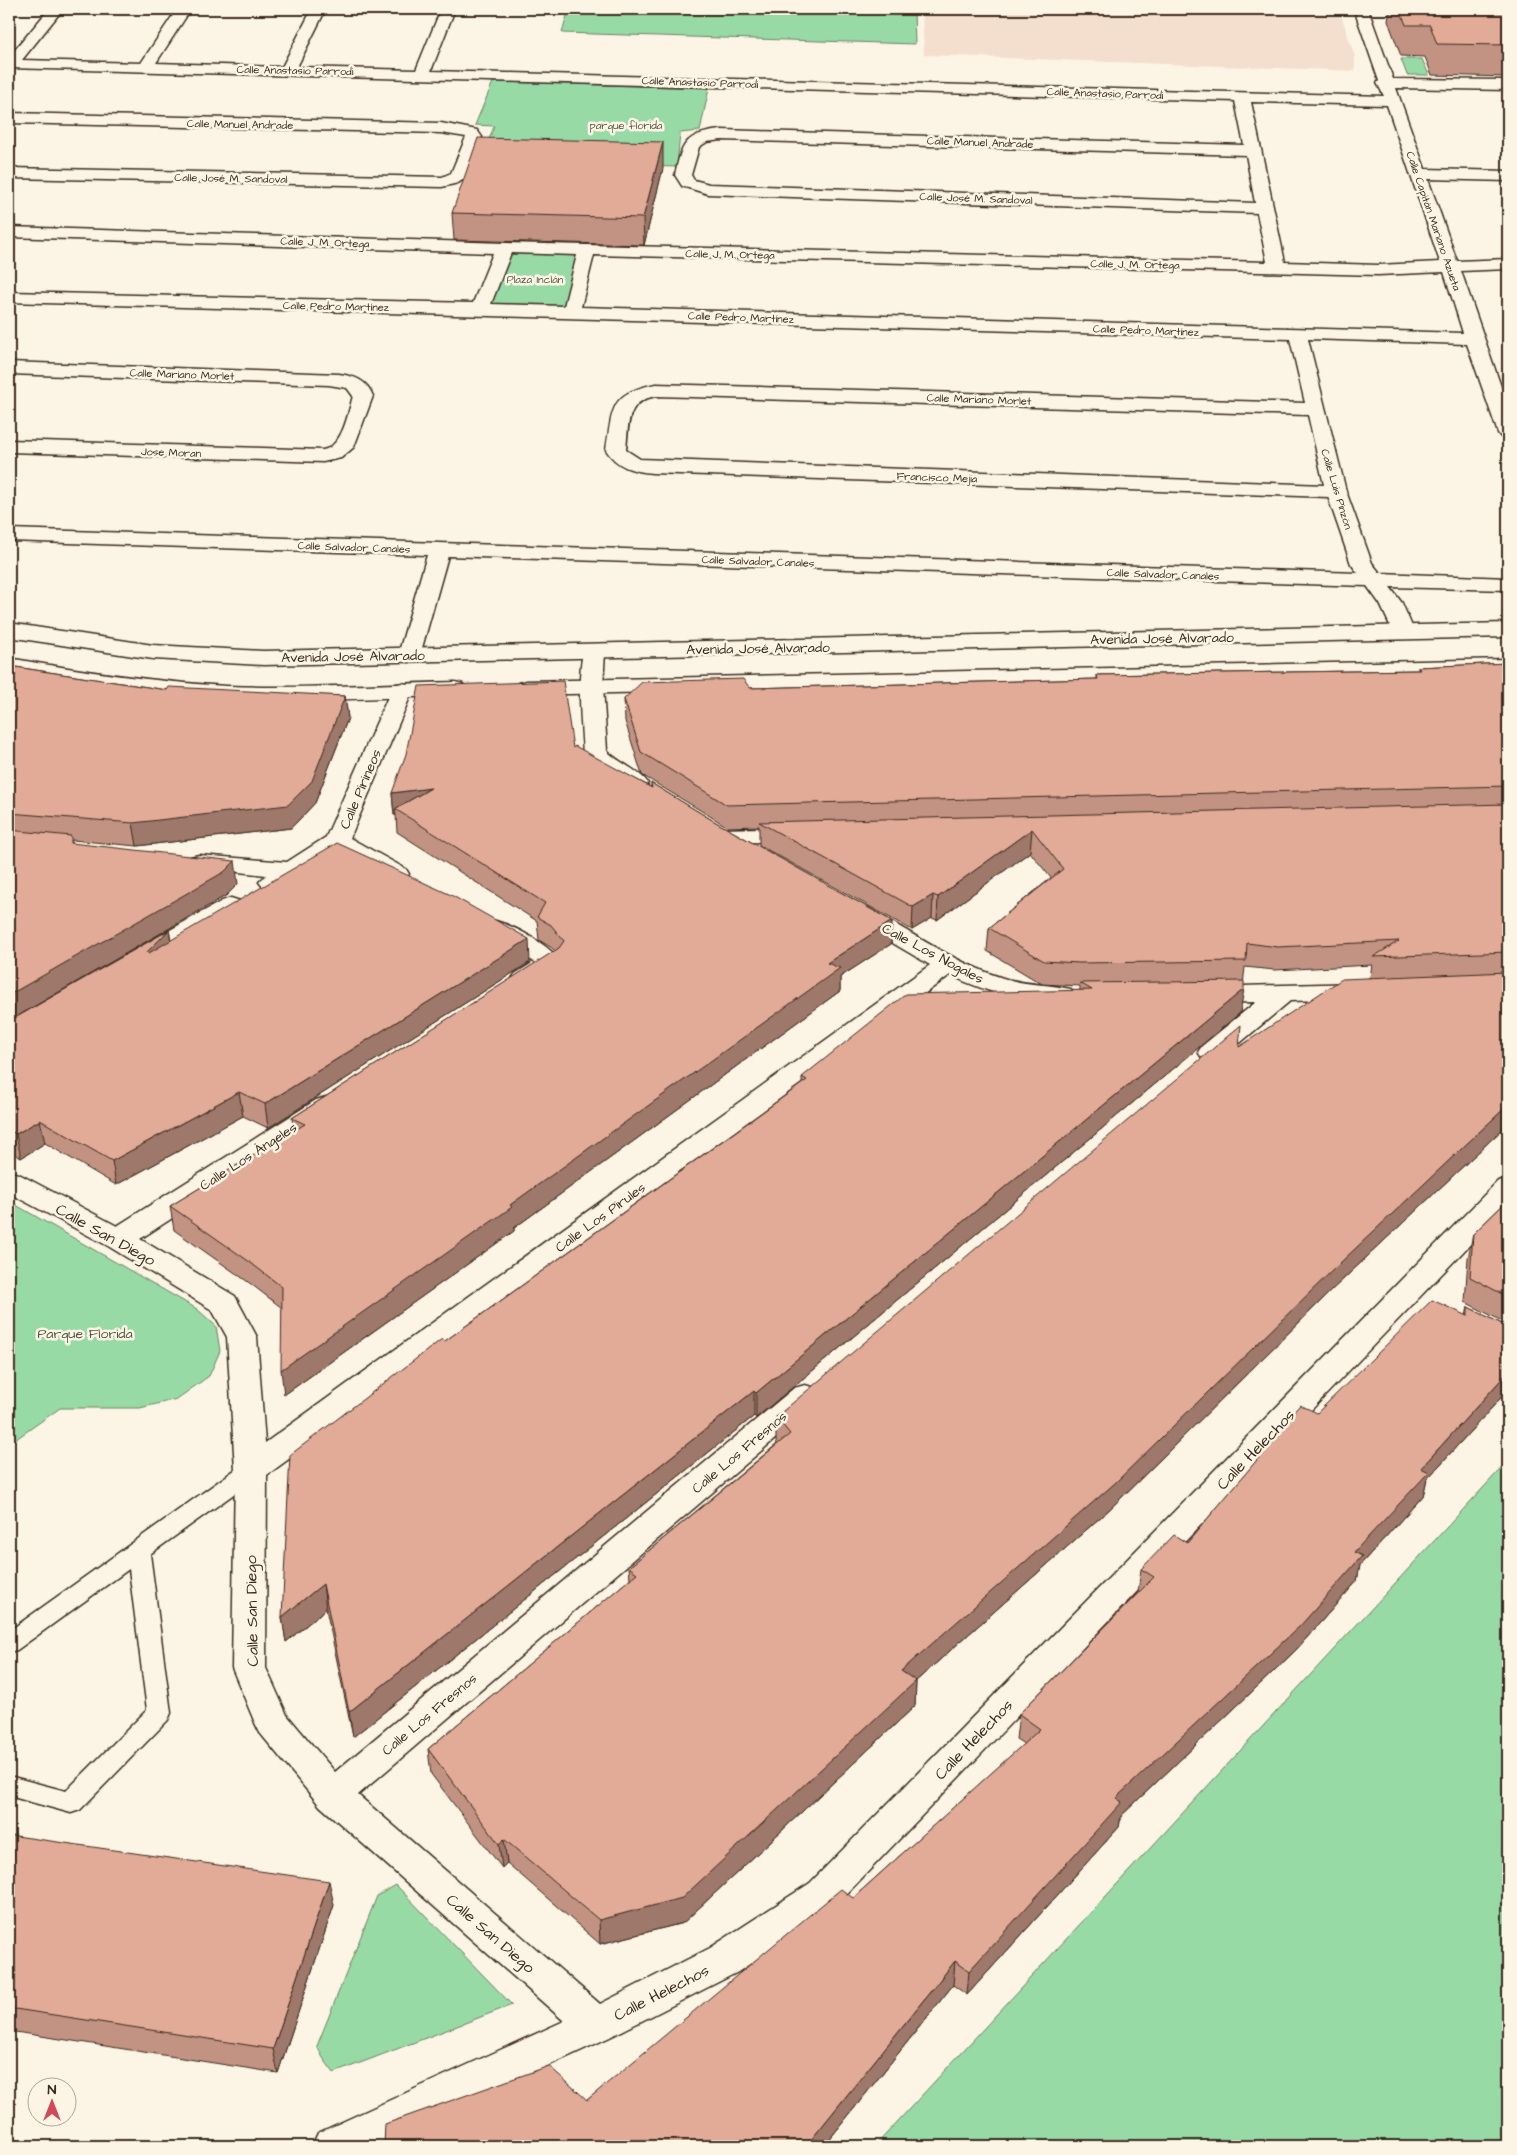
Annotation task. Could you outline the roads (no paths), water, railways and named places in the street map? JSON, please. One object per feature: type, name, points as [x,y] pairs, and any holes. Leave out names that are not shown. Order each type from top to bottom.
[{"type":"street","points":[[10,64],[56,9]]},
{"type":"street","points":[[146,67],[184,9]]},
{"type":"street","points":[[288,70],[319,9]]},
{"type":"street","points":[[423,74],[448,9]]},
{"type":"street","name":"Calle Capitán Mariano Azueta","points":[[1361,9],[1508,433]]},
{"type":"street","name":"Calle Anastasio Parrodi","points":[[10,64],[1392,101]]},
{"type":"street","points":[[1386,83],[1508,85]]},
{"type":"street","points":[[1242,97],[1277,268]]},
{"type":"street","name":"Calle Manuel Andrade","points":[[9,118],[441,128],[471,132],[474,137],[460,172],[452,180]]},
{"type":"street","name":"Calle Manuel Andrade","points":[[688,183],[683,175],[690,145],[699,139],[709,136],[731,135],[1252,150]]},
{"type":"street","name":"Calle José M. Sandoval","points":[[9,173],[427,183],[452,180]]},
{"type":"street","points":[[1418,174],[1508,176]]},
{"type":"street","name":"Calle José M. Sandoval","points":[[688,183],[708,189],[1265,208]]},
{"type":"street","name":"Calle J. M. Ortega","points":[[9,232],[504,248],[1277,268],[1378,270],[1508,264]]},
{"type":"street","points":[[480,309],[504,248]]},
{"type":"street","points":[[571,312],[587,250]]},
{"type":"street","name":"Calle Pedro Martínez","points":[[9,297],[480,309],[1474,339]]},
{"type":"street","name":"Calle Luis Pinzón","points":[[1298,335],[1336,492],[1362,564],[1391,602],[1404,631]]},
{"type":"street","name":"Calle Mariano Morlet","points":[[9,368],[344,380],[355,384],[362,390],[363,396],[347,443],[334,454]]},
{"type":"street","name":"Calle Mariano Morlet","points":[[643,391],[1315,409]]},
{"type":"street","name":"Francisco Mejia","points":[[643,391],[633,395],[624,404],[616,450],[620,457],[629,463],[643,466],[1336,492]]},
{"type":"street","name":"Jose Moran","points":[[9,446],[310,456],[334,454]]},
{"type":"street","name":"Calle Salvador Canales","points":[[9,535],[1508,584]]},
{"type":"street","points":[[409,655],[440,550]]},
{"type":"street","name":"Avenida José Alvarado","points":[[9,630],[153,652],[264,658],[1508,630]]},
{"type":"street","points":[[594,652],[592,686],[595,753],[608,766],[657,796]]},
{"type":"street","points":[[9,665],[112,683],[199,691],[296,693],[472,688]]},
{"type":"street","points":[[502,688],[1508,666]]},
{"type":"street","name":"Calle Pirineos","points":[[121,969],[293,870],[337,841],[402,690]]},
{"type":"street","points":[[764,860],[714,831],[822,834]]},
{"type":"street","points":[[337,841],[414,884]]},
{"type":"street","points":[[178,860],[293,870]]},
{"type":"street","name":"Calle Los Nogales","points":[[840,903],[949,964],[984,981],[1030,993],[1087,996]]},
{"type":"street","points":[[474,917],[542,955],[550,964],[500,996]]},
{"type":"street","name":"Calle Los Pirules","points":[[251,1470],[949,964]]},
{"type":"street","points":[[1184,995],[1384,990]]},
{"type":"street","points":[[1191,1071],[1282,994]]},
{"type":"street","name":"Calle Los Ángeles","points":[[118,1239],[350,1091]]},
{"type":"street","name":"Calle San Diego","points":[[9,1181],[118,1239],[224,1302],[242,1338],[251,1470],[250,1668],[273,1723],[333,1795],[596,2026]]},
{"type":"street","name":"Calle Helechos","points":[[332,2146],[596,2026],[724,1960],[823,1894],[1422,1295],[1508,1188]]},
{"type":"street","name":"Calle Los Fresnos","points":[[333,1795],[826,1378]]},
{"type":"lane","points":[[9,1643],[251,1470]]},
{"type":"lane","points":[[9,1786],[71,1803],[160,1712],[148,1639],[138,1551]]},
{"type":"park label","name":"parque florida","points":[[626,125]]},
{"type":"park label","name":"Plaza Inclán","points":[[535,279]]},
{"type":"park label","name":"Parque Florida","points":[[85,1333]]}]
